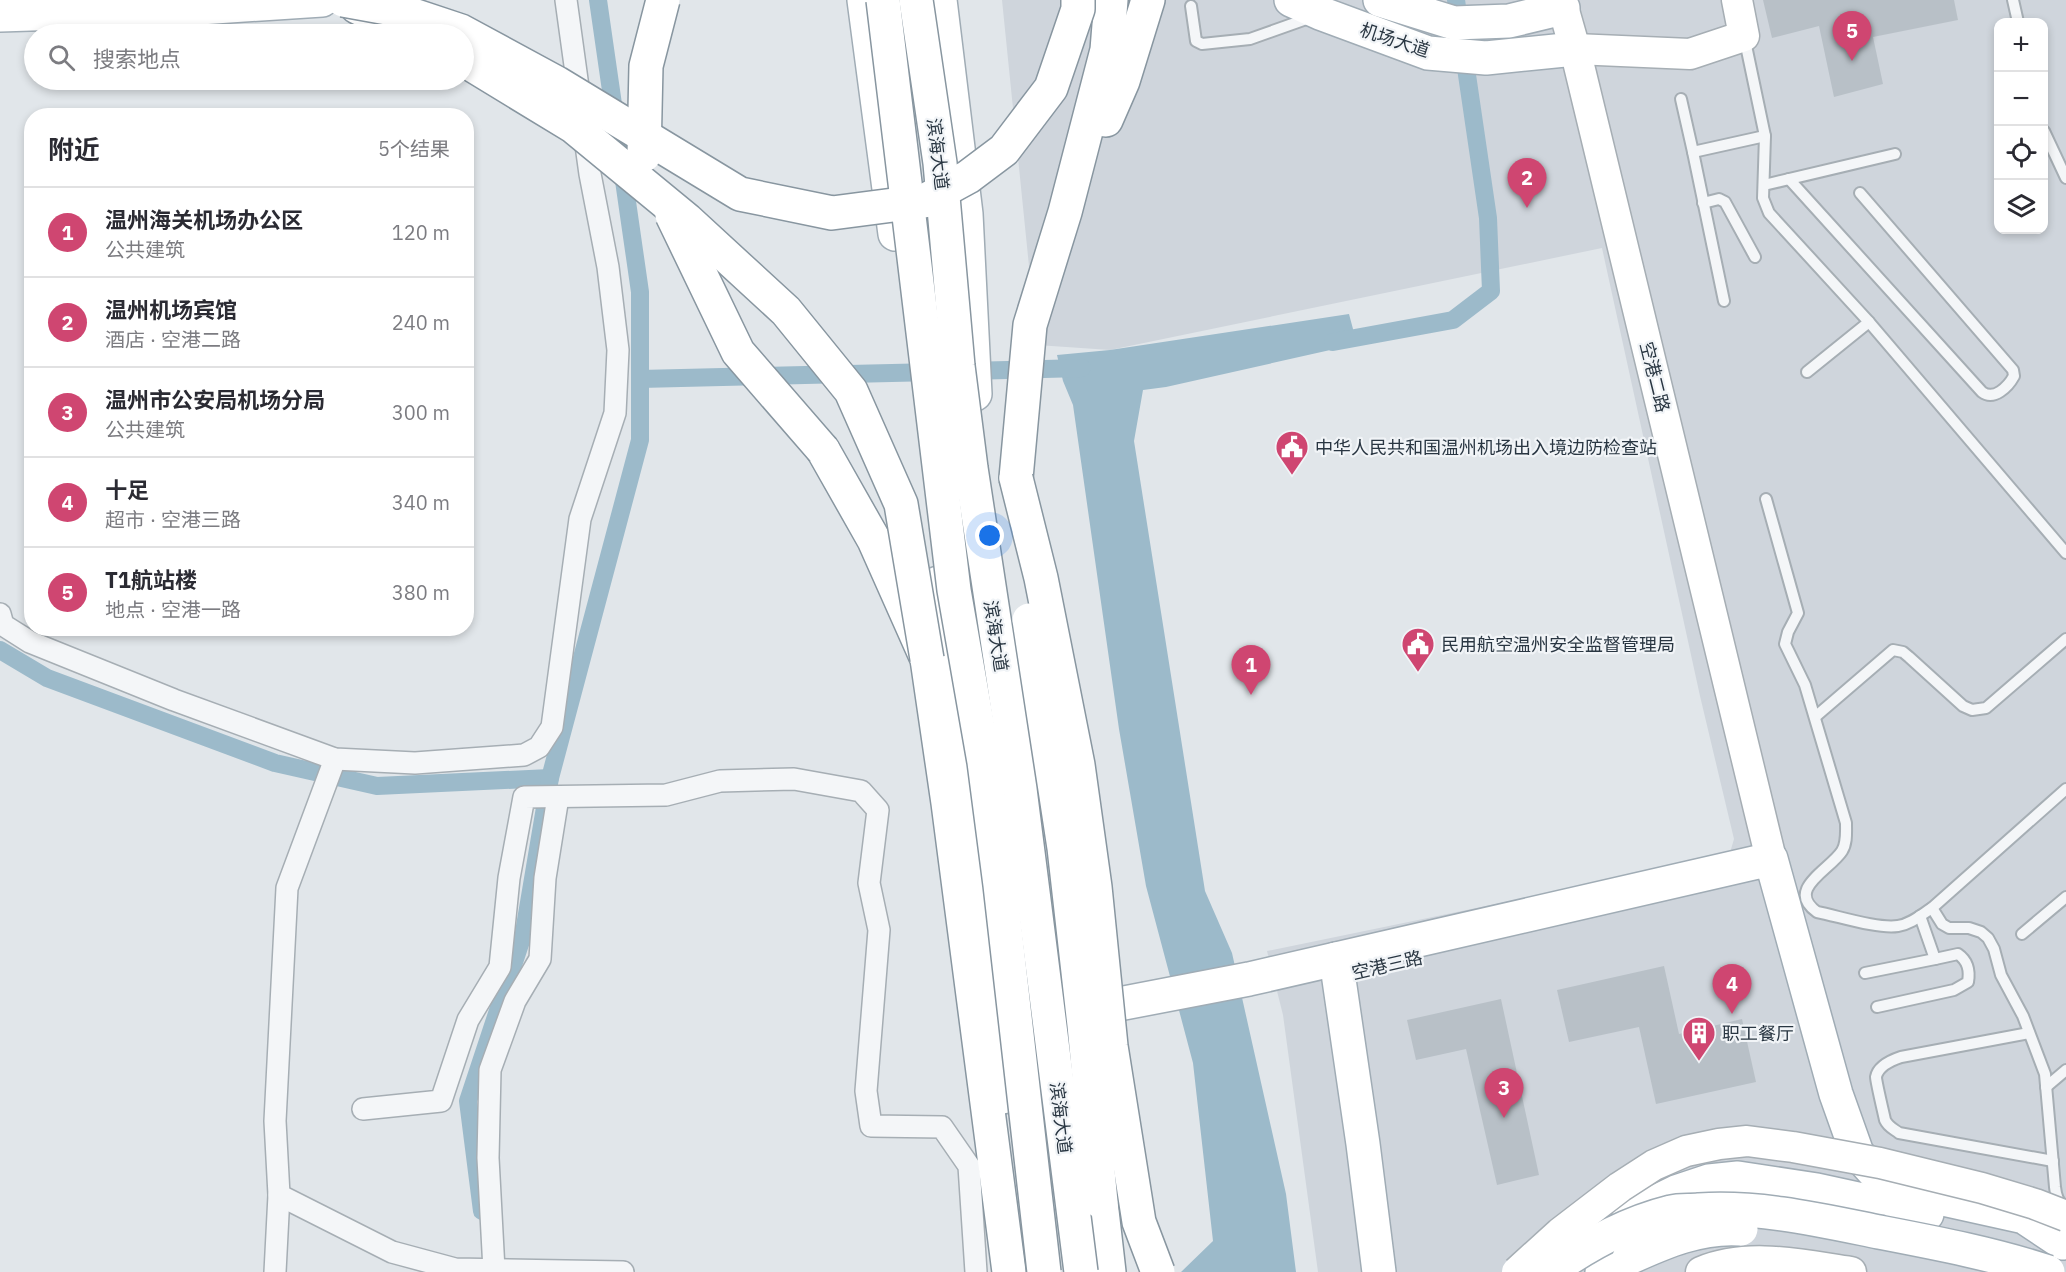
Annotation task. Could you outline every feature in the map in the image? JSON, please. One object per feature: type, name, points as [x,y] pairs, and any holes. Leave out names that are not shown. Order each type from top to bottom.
[{"type":"main road","points":[[0,15],[185,9],[322,0]]},
{"type":"main road","points":[[343,0],[398,10],[439,24]]},
{"type":"main road","points":[[343,0],[392,24]]},
{"type":"main road","points":[[663,0],[646,66],[644,155],[738,352],[823,450],[874,540],[927,659]]},
{"type":"main road","points":[[864,0],[1024,1272]]},
{"type":"main road","name":"滨海大道","points":[[883,0],[954,591],[984,762],[1000,885],[1044,1272]]},
{"type":"main road","name":"滨海大道","points":[[916,0],[940,163],[958,366],[971,468],[1020,789],[1080,1272]]},
{"type":"main road","points":[[940,0],[966,214],[975,393],[1101,1272]]},
{"type":"main road","points":[[474,39],[557,83],[740,194],[832,213],[924,201],[968,177],[1004,150],[1051,88],[1078,9],[1078,0]]},
{"type":"main road","points":[[1109,1272],[1064,848],[1028,612],[1016,478],[1030,326],[1065,212],[1107,50],[1111,0]]},
{"type":"main road","points":[[1065,212],[1123,81],[1148,0]]},
{"type":"main road","name":"机场大道","points":[[1291,0],[1320,14],[1428,52],[1486,58],[1575,49]]},
{"type":"main road","name":"机场大道","points":[[1380,0],[1454,23],[1509,21],[1562,4]]},
{"type":"main road","points":[[1575,49],[1690,54],[1744,36],[1737,0]]},
{"type":"main road","name":"空港二路","points":[[1562,4],[1575,49],[1774,868]]},
{"type":"main road","points":[[474,66],[574,127],[687,220],[786,311],[850,391],[901,504],[948,803],[1009,1272]]},
{"type":"main road","points":[[1016,478],[1041,578],[1078,765],[1095,887],[1111,1046],[1133,1187],[1139,1222],[1158,1272]]},
{"type":"main road","points":[[1774,868],[1836,1094],[1857,1153],[1875,1173],[1899,1186],[1920,1194],[2024,1217],[2065,1235]]},
{"type":"main road","name":"空港三路","points":[[996,1040],[1250,988],[1774,868]]},
{"type":"main road","points":[[1337,968],[1362,1133],[1379,1272]]},
{"type":"main road","points":[[1517,1272],[1560,1233],[1646,1170],[1686,1151],[1719,1144],[1747,1142],[1793,1147],[1881,1163],[1993,1191],[2035,1204],[2065,1235]]},
{"type":"main road","points":[[1560,1272],[1625,1216],[1676,1192],[1709,1181],[1738,1178],[1817,1190],[2015,1231],[2065,1235]]},
{"type":"main road","points":[[1549,1272],[1571,1256],[1629,1226],[1673,1212],[1719,1209],[1762,1210],[1837,1223],[1986,1255],[2048,1272]]},
{"type":"main road","points":[[1614,1267],[1663,1243],[1724,1228],[1793,1233],[1960,1272]]},
{"type":"main road","points":[[1701,1272],[1741,1262],[1773,1261],[1851,1272]]},
{"type":"street","points":[[0,614],[3,625],[30,642],[174,700],[335,759],[415,763],[524,754],[539,747],[552,727],[580,519],[615,413],[618,350],[608,267],[590,174],[566,0]]},
{"type":"street","points":[[275,1272],[279,1195],[275,1121],[287,888],[335,759]]},
{"type":"street","points":[[363,1109],[441,1101],[468,1020],[500,968],[509,878],[524,797],[666,795],[720,781],[794,779],[861,791],[878,810],[869,883],[879,930],[866,1091],[871,1125],[942,1127],[969,1166],[976,1272]]},
{"type":"street","points":[[488,1270],[490,1070],[515,1001],[540,958],[551,797]]},
{"type":"street","points":[[279,1195],[392,1252],[455,1270],[623,1272]]},
{"type":"lane","points":[[2013,0],[2017,18]]},
{"type":"lane","points":[[1191,6],[1196,41],[1202,44],[1250,39],[1320,14]]},
{"type":"lane","points":[[1744,36],[1765,136],[1763,198],[1769,213],[1869,322],[2066,553]]},
{"type":"lane","points":[[1681,99],[1724,301]]},
{"type":"lane","points":[[1693,152],[1765,136]]},
{"type":"lane","points":[[2048,141],[2066,178]]},
{"type":"lane","points":[[1764,185],[1895,154]]},
{"type":"lane","points":[[1789,180],[1982,392],[1987,396],[1997,393],[2011,381],[2014,376],[2013,370],[1860,193]]},
{"type":"lane","points":[[1703,203],[1719,199],[1725,202],[1755,257]]},
{"type":"lane","points":[[1807,372],[1869,322]]},
{"type":"lane","points":[[1766,499],[1798,613],[1788,632],[1785,644],[1805,685],[1846,823],[1844,849],[1806,887],[1805,894],[1809,906],[1817,912],[1878,925],[1897,926],[1914,921],[1932,908],[2066,789]]},
{"type":"lane","points":[[1815,717],[1893,650],[1903,652],[1964,706],[1972,710],[1986,708],[2066,639]]},
{"type":"lane","points":[[2022,934],[2066,897]]},
{"type":"lane","points":[[1932,908],[1938,920],[1949,928],[1969,928],[1982,932],[1994,949],[2001,975],[2023,1016],[2045,1074],[2056,1196],[2066,1208]]},
{"type":"lane","points":[[1920,916],[1935,959]]},
{"type":"lane","points":[[1865,973],[1958,954],[1963,957],[1970,973],[1968,982],[1954,990],[1877,1007]]},
{"type":"lane","points":[[2029,1033],[1901,1057],[1890,1061],[1876,1077],[1886,1121],[1899,1133],[2053,1161]]},
{"type":"lane","points":[[2046,1087],[2066,1070]]},
{"type":"shaded area","points":[[1002,0],[2066,0],[2066,1272],[1318,1272],[1283,1015],[1267,951],[1729,856],[1734,839],[1700,696],[1602,248],[1110,350],[1037,345]]},
{"type":"water","points":[[1349,314],[1357,344],[1166,387],[1143,390],[1134,441],[1205,891],[1232,953],[1286,1194],[1296,1272],[1181,1272],[1213,1241],[1193,1063],[1146,886],[1119,729],[1073,405],[1063,381],[1057,355],[1110,350]]},
{"type":"building","points":[[1763,0],[1954,0],[1958,20],[1873,37],[1883,84],[1834,97],[1819,26],[1772,38]]},
{"type":"building","points":[[1664,966],[1679,1034],[1742,1019],[1756,1082],[1656,1104],[1639,1027],[1569,1042],[1557,990]]},
{"type":"building","points":[[1501,999],[1539,1175],[1497,1185],[1466,1049],[1416,1060],[1407,1020]]},
{"type":"waterway","points":[[482,1211],[468,1101],[524,932],[550,778],[640,440],[640,292],[598,0]]},
{"type":"waterway","points":[[1333,342],[1453,320],[1491,291],[1488,218],[1456,0]]},
{"type":"waterway","points":[[966,371],[1082,368]]},
{"type":"waterway","points":[[640,379],[935,372]]},
{"type":"waterway","points":[[0,650],[47,678],[275,763],[377,786],[550,778]]},
{"type":"place","name":"T1航站楼","points":[[1852,61]]},
{"type":"place","name":"温州机场宾馆","points":[[1527,208]]},
{"type":"place","name":"中华人民共和国温州机场出入境边防检查站","points":[[1292,476]]},
{"type":"place","name":"民用航空温州安全监督管理局","points":[[1418,673]]},
{"type":"place","name":"温州海关机场办公区","points":[[1251,695]]},
{"type":"place","name":"十足","points":[[1732,1014]]},
{"type":"place","name":"职工餐厅","points":[[1699,1062]]},
{"type":"place","name":"温州市公安局机场分局","points":[[1504,1118]]}]
